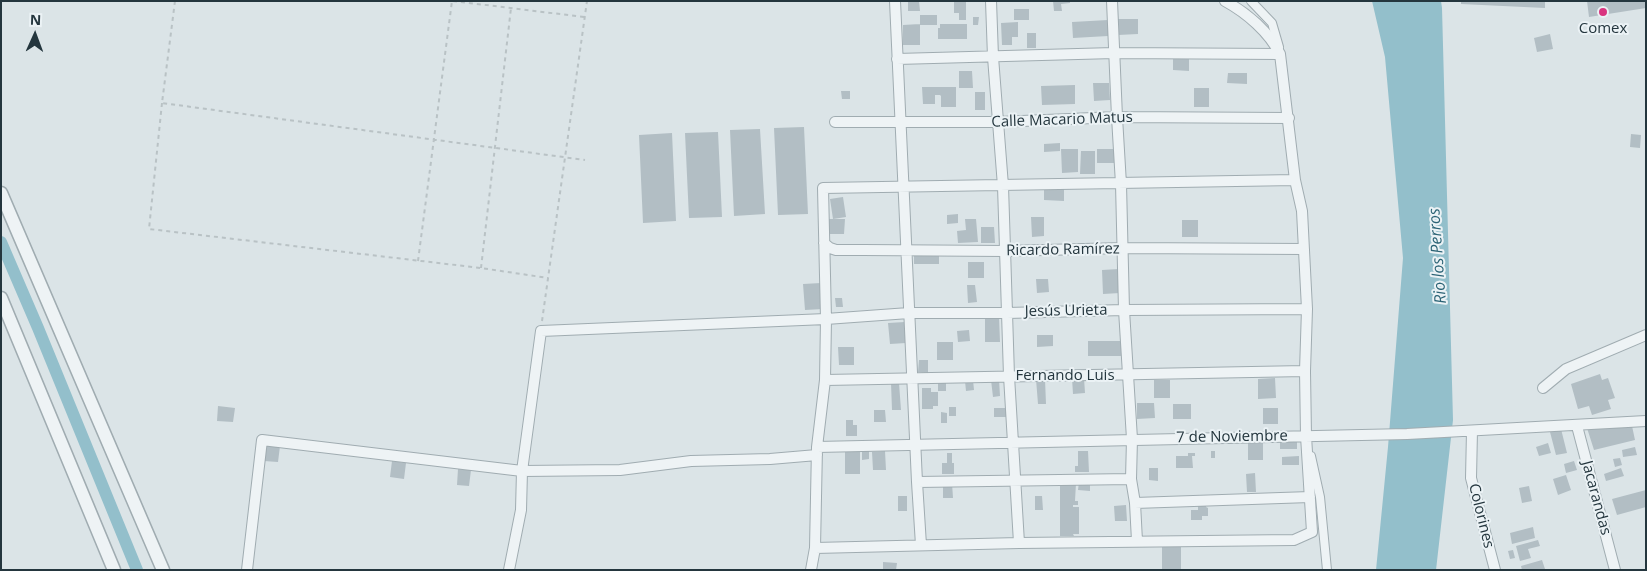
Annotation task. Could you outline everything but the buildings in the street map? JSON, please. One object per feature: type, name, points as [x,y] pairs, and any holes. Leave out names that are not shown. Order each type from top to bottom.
[{"type":"street","points":[[895,1],[921,545]]},
{"type":"street","points":[[991,1],[993,57],[1003,186],[1009,376],[1019,542]]},
{"type":"street","points":[[1112,1],[1121,184],[1124,310],[1132,439],[1131,479],[1135,503],[1137,541]]},
{"type":"street","points":[[1225,1],[1240,8],[1274,40],[1280,54]]},
{"type":"street","points":[[815,548],[1019,542],[1294,540],[1312,532],[1306,436],[1304,371],[1307,309],[1302,211],[1296,180],[1280,54],[1272,23],[1251,1]]},
{"type":"street","points":[[898,59],[1114,53],[1280,54]]},
{"type":"street","name":"Calle Macario Matus","points":[[835,122],[998,122],[1117,117],[1289,118]]},
{"type":"street","points":[[811,570],[815,548],[817,451],[825,380],[826,320],[823,188],[1296,180]]},
{"type":"street","points":[[1,193],[162,570]]},
{"type":"street","name":"Ricardo Ramírez","points":[[824,243],[836,250],[1005,251],[1123,248],[1304,248]]},
{"type":"street","points":[[1,298],[114,570]]},
{"type":"street","name":"Jesús Urieta","points":[[541,331],[826,320],[909,313],[1307,309]]},
{"type":"street","points":[[509,570],[521,510],[522,471],[541,331]]},
{"type":"street","points":[[1543,388],[1566,369],[1646,335]]},
{"type":"street","name":"Fernando Luis","points":[[825,380],[1304,371]]},
{"type":"street","name":"7 de Noviembre","points":[[247,570],[262,440],[522,471],[620,470],[692,461],[770,459],[817,451],[915,444],[1407,434],[1646,421]]},
{"type":"street","name":"Jacarandas","points":[[1578,426],[1615,570]]},
{"type":"street","name":"Colorines","points":[[1476,431],[1471,478],[1495,570]]},
{"type":"street","points":[[1306,436],[1320,498],[1327,570]]},
{"type":"street","points":[[917,482],[1131,479]]},
{"type":"street","points":[[1135,503],[1310,497]]},
{"type":"path","points":[[175,1],[149,229],[481,268],[548,278]]},
{"type":"path","points":[[418,261],[452,1],[585,17]]},
{"type":"path","points":[[541,331],[587,1]]},
{"type":"path","points":[[481,268],[511,8]]},
{"type":"path","points":[[162,102],[586,160]]},
{"type":"water","name":"Rio los Perros","points":[[1372,1],[1441,1],[1442,8],[1453,420],[1436,570],[1376,570],[1403,258],[1385,57]]},
{"type":"waterway","points":[[1,242],[137,570]]},
{"type":"place","name":"Comex","points":[[1603,12]]}]
